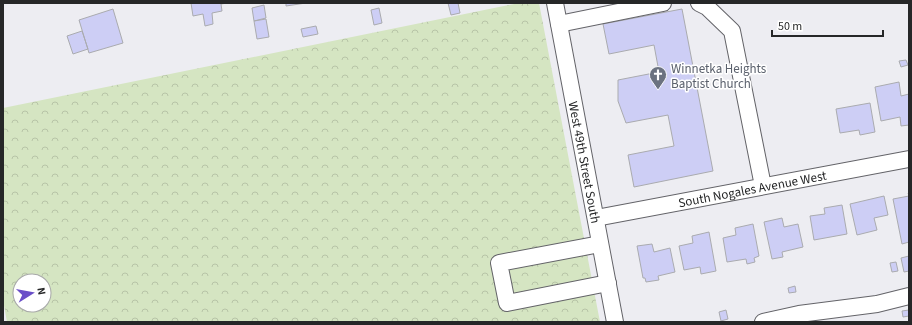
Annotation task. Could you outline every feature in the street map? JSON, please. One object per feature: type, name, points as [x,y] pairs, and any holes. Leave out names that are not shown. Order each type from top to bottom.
[{"type":"street","name":"West 49th Street South","points":[[555,3],[615,322]]},
{"type":"street","points":[[559,24],[663,3]]},
{"type":"street","points":[[698,3],[707,7],[732,31],[763,186]]},
{"type":"street","name":"South Nogales Avenue West","points":[[596,218],[909,159]]},
{"type":"street","points":[[600,244],[499,263],[507,303],[608,283]]},
{"type":"street","points":[[763,322],[799,314],[877,304],[909,296]]},
{"type":"green space","points":[[519,3],[539,3],[600,322],[7,322],[3,300],[3,108]]},
{"type":"building","points":[[191,3],[227,3],[221,4],[222,11],[212,13],[213,24],[205,26],[203,14],[193,16]]},
{"type":"building","points":[[286,3],[306,3],[286,6]]},
{"type":"building","points":[[448,3],[458,3],[460,13],[451,15]]},
{"type":"building","points":[[264,5],[266,18],[254,21],[252,8]]},
{"type":"building","points":[[379,8],[382,23],[374,25],[371,10]]},
{"type":"building","points":[[113,9],[123,43],[89,53],[79,20]]},
{"type":"building","name":"Winnetka Heights Baptist Church","points":[[682,9],[713,171],[634,187],[628,155],[674,146],[668,115],[626,123],[618,101],[618,80],[659,72],[654,45],[609,54],[603,24]]},
{"type":"building","points":[[266,19],[269,37],[257,39],[254,21]]},
{"type":"building","points":[[316,26],[318,34],[303,37],[301,29]]},
{"type":"building","points":[[82,31],[88,49],[73,54],[67,36]]},
{"type":"building","points":[[906,60],[908,65],[901,67],[899,61]]},
{"type":"building","points":[[899,82],[901,96],[909,94],[909,125],[901,126],[900,117],[881,121],[875,87]]},
{"type":"building","points":[[870,103],[875,132],[860,135],[859,130],[840,133],[836,109]]},
{"type":"building","points":[[884,196],[888,215],[874,218],[877,230],[857,235],[850,204]]},
{"type":"building","points":[[909,196],[909,242],[902,244],[893,199]]},
{"type":"building","points":[[842,205],[847,234],[814,240],[810,216],[825,214],[824,208]]},
{"type":"building","points":[[782,218],[784,227],[798,224],[803,247],[782,252],[783,257],[772,259],[764,222]]},
{"type":"building","points":[[753,224],[759,256],[754,258],[755,262],[747,264],[746,259],[727,262],[723,238],[736,235],[735,228]]},
{"type":"building","points":[[709,232],[716,271],[701,274],[700,267],[684,270],[679,246],[693,243],[692,236]]},
{"type":"building","points":[[652,244],[654,252],[670,248],[675,272],[658,276],[659,280],[646,282],[645,278],[643,278],[637,246]]},
{"type":"building","points":[[909,256],[909,271],[904,272],[901,258]]},
{"type":"building","points":[[896,262],[898,271],[892,272],[890,263]]},
{"type":"building","points":[[795,286],[796,292],[789,293],[788,288]]},
{"type":"building","points":[[726,310],[728,319],[721,321],[719,312]]},
{"type":"building","points":[[909,310],[909,316],[903,317],[902,311]]},
{"type":"place","name":"Winnetka Heights Baptist Church","points":[[658,90]]}]
